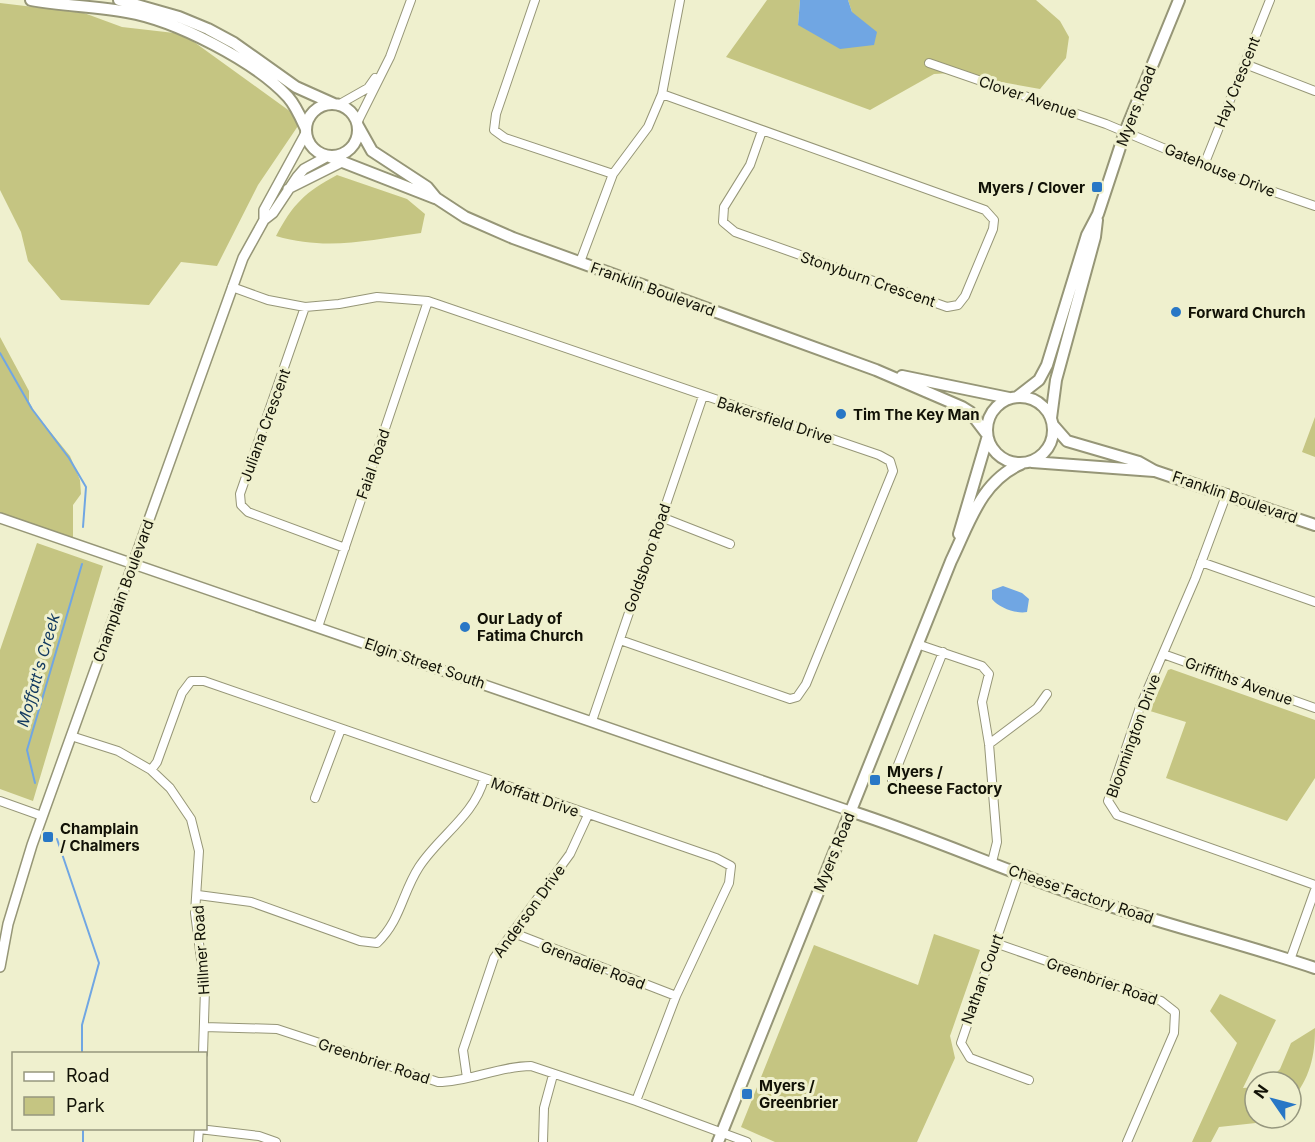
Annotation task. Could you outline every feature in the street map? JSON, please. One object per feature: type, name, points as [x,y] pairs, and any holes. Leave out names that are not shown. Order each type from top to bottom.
[{"type":"main road","points":[[31,0],[127,12],[156,19],[196,35],[265,78],[286,94],[314,149],[328,156],[337,156],[351,148],[358,134],[358,124],[350,111],[296,87],[234,43],[179,16],[119,0]]},
{"type":"main road","name":"Myers Road","points":[[1013,398],[1039,380],[1047,365],[1087,235],[1098,214],[1125,132],[1179,0]]},
{"type":"main road","points":[[306,131],[312,114],[326,105],[336,104]]},
{"type":"main road","name":"Franklin Boulevard","points":[[358,124],[372,151],[427,187],[436,198]]},
{"type":"main road","name":"Franklin Boulevard","points":[[328,156],[436,198],[465,217],[493,231],[876,370],[962,407],[970,412],[987,436]]},
{"type":"main road","name":"Myers Road","points":[[1052,421],[1056,380],[1095,237],[1098,214]]},
{"type":"main road","name":"Franklin Boulevard","points":[[876,370],[1013,398]]},
{"type":"main road","points":[[1013,398],[1037,402],[1052,421],[1049,447],[1026,463],[1012,463],[996,455],[987,436],[992,412],[1013,398]]},
{"type":"main road","name":"Franklin Boulevard","points":[[1052,421],[1067,441],[1139,462],[1155,471],[1315,525]]},
{"type":"main road","name":"Myers Road","points":[[951,561],[987,436]]},
{"type":"main road","name":"Myers Road","points":[[719,1137],[951,561],[993,481],[1006,470],[1026,463]]},
{"type":"main road","name":"Franklin Boulevard","points":[[1026,463],[1155,471]]},
{"type":"main road","name":"Cheese Factory Road","points":[[850,811],[901,827],[1101,904],[1315,968]]},
{"type":"street","points":[[358,124],[390,57],[411,0]]},
{"type":"street","points":[[535,0],[496,114],[494,130],[505,138],[613,174]]},
{"type":"street","points":[[580,262],[613,174],[648,127],[662,94],[680,0]]},
{"type":"street","name":"Hay Crescent","points":[[1204,165],[1270,0]]},
{"type":"street","points":[[336,104],[368,88],[390,57]]},
{"type":"street","name":"Clover Avenue","points":[[929,63],[1125,132]]},
{"type":"street","points":[[1245,64],[1315,91]]},
{"type":"street","name":"Stonyburn Crescent","points":[[662,94],[986,210],[994,220],[993,229],[965,296],[958,305],[947,307],[735,232],[723,222],[724,207],[750,165],[762,131]]},
{"type":"street","name":"Champlain Boulevard","points":[[264,220],[264,210],[306,131]]},
{"type":"street","name":"Gatehouse Drive","points":[[1125,132],[1204,165],[1315,206]]},
{"type":"street","name":"Champlain Boulevard","points":[[0,967],[8,924],[42,816],[243,258],[264,220],[273,213],[304,169],[328,156]]},
{"type":"street","points":[[288,189],[342,162]]},
{"type":"street","name":"Bakersfield Drive","points":[[232,287],[268,300],[305,307],[377,297],[428,301],[879,455],[890,461],[894,469],[806,684],[797,697],[790,699],[620,640]]},
{"type":"street","name":"Faial Road","points":[[318,627],[428,301]]},
{"type":"street","name":"Juliana Crescent","points":[[305,307],[240,494],[241,505],[248,512],[345,548]]},
{"type":"street","name":"Goldsboro Road","points":[[592,721],[703,396]]},
{"type":"street","name":"Bloomington Drive","points":[[1227,494],[1108,796],[1109,806],[1117,814],[1315,885]]},
{"type":"street","points":[[662,517],[730,544]]},
{"type":"street","name":"Elgin Street South","points":[[0,518],[850,811]]},
{"type":"street","points":[[1201,562],[1315,602]]},
{"type":"street","points":[[917,644],[982,666],[989,674],[982,702],[989,744],[997,842],[992,862]]},
{"type":"street","points":[[892,780],[943,652]]},
{"type":"street","name":"Griffiths Avenue","points":[[1163,654],[1315,708]]},
{"type":"street","name":"Moffatt Drive","points":[[151,770],[157,762],[182,693],[191,681],[204,681],[716,858],[731,867],[729,883],[676,996],[654,1048],[636,1101]]},
{"type":"street","points":[[989,744],[1037,708],[1047,694]]},
{"type":"street","points":[[315,798],[341,729]]},
{"type":"street","name":"Hillmer Road","points":[[71,736],[118,751],[151,770],[170,788],[191,819],[199,851],[198,895],[195,913],[205,989],[203,1052]]},
{"type":"street","points":[[198,895],[250,902],[360,941],[378,943],[391,929],[419,867],[475,803],[484,779]]},
{"type":"street","points":[[0,801],[42,816]]},
{"type":"street","name":"Anderson Drive","points":[[467,1078],[463,1063],[465,1040],[494,958],[570,854],[588,815]]},
{"type":"street","name":"Nathan Court","points":[[1019,873],[961,1042],[970,1058],[1029,1080]]},
{"type":"street","points":[[1290,960],[1315,890]]},
{"type":"street","name":"Grenadier Road","points":[[511,932],[676,996]]},
{"type":"street","name":"Greenbrier Road","points":[[995,943],[1161,1001],[1175,1012],[1174,1033],[1127,1142]]},
{"type":"street","name":"Greenbrier Road","points":[[204,1027],[277,1029],[426,1080],[451,1082],[516,1066],[531,1066],[636,1101],[719,1137],[747,1142]]},
{"type":"street","points":[[543,1142],[544,1108],[554,1075]]},
{"type":"street","points":[[207,1130],[259,1136],[276,1142]]},
{"type":"green space","points":[[767,0],[800,0],[798,25],[852,12],[848,0],[1036,0],[1060,21],[1069,37],[1066,58],[1040,89],[951,73],[934,74],[870,110],[726,57]]},
{"type":"green space","points":[[0,3],[84,13],[122,27],[183,34],[302,120],[258,185],[217,266],[181,262],[149,305],[61,300],[28,261],[21,232],[0,190]]},
{"type":"green space","points":[[337,175],[407,199],[425,214],[421,233],[348,243],[313,243],[276,236],[288,215],[308,193]]},
{"type":"green space","points":[[0,337],[29,391],[29,402],[35,413],[70,456],[80,480],[81,494],[73,505],[73,542],[0,517]]},
{"type":"green space","points":[[1315,417],[1315,457],[1302,452]]},
{"type":"green space","points":[[37,543],[103,566],[33,801],[0,789],[0,650]]},
{"type":"green space","points":[[1171,669],[1315,720],[1315,778],[1287,821],[1166,778],[1186,722],[1150,711],[1168,670]]},
{"type":"green space","points":[[934,934],[980,950],[950,1036],[955,1058],[917,1142],[775,1142],[741,1127],[814,945],[918,985]]},
{"type":"green space","points":[[1220,994],[1276,1020],[1252,1070],[1243,1070],[1243,1124],[1219,1127],[1211,1142],[1192,1142],[1237,1043],[1210,1011]]},
{"type":"green space","points":[[1315,1028],[1310,1067],[1303,1084],[1303,1070],[1279,1070],[1291,1043]]},
{"type":"water","points":[[800,0],[848,0],[852,12],[877,32],[874,45],[840,49],[798,25]]},
{"type":"water","points":[[1003,586],[1022,593],[1029,599],[1027,612],[1008,610],[992,599],[992,590]]},
{"type":"waterway","name":"Moffatt's Creek","points":[[0,353],[32,409],[69,458],[86,487],[83,527]]},
{"type":"waterway","name":"Moffatt's Creek","points":[[35,783],[27,750],[82,564]]},
{"type":"waterway","name":"Moffatt's Creek","points":[[57,839],[99,963],[82,1025],[82,1052]]},
{"type":"waterway","name":"Moffatt's Creek","points":[[83,1130],[83,1142]]},
{"type":"place","name":"Myers / Clover","points":[[1097,187]]},
{"type":"place","name":"Forward Church","points":[[1176,312]]},
{"type":"place","name":"Tim The Key Man","points":[[841,414]]},
{"type":"place","name":"Our Lady of Fatima Church","points":[[465,627]]},
{"type":"place","name":"Myers / Cheese Factory","points":[[875,780]]},
{"type":"place","name":"Champlain / Chalmers","points":[[48,837]]},
{"type":"place","name":"Myers / Greenbrier","points":[[747,1094]]}]
